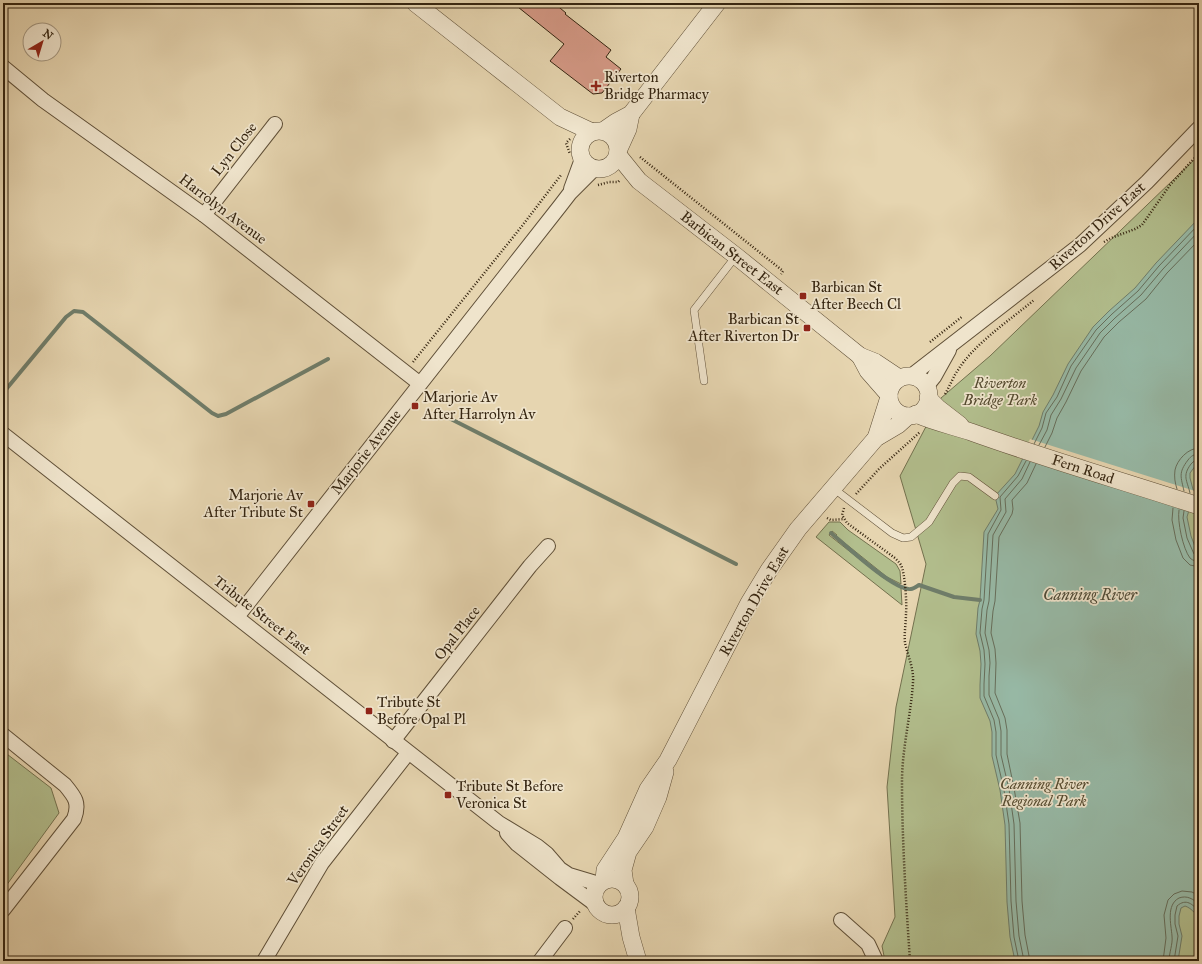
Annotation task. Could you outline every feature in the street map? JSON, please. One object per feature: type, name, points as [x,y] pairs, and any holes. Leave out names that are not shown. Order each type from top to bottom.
[{"type":"street","points":[[415,3],[560,117],[597,131],[608,133],[616,140],[618,153]]},
{"type":"street","name":"Marjorie Avenue","points":[[591,165],[584,138],[631,114],[717,3]]},
{"type":"street","name":"Harrolyn Avenue","points":[[3,68],[48,104],[204,215],[419,384]]},
{"type":"street","name":"Marjorie Avenue","points":[[591,165],[611,165],[615,160],[628,129],[631,114]]},
{"type":"street","points":[[560,117],[591,165]]},
{"type":"street","name":"Lyn Close","points":[[204,215],[275,124]]},
{"type":"street","name":"Riverton Drive East","points":[[876,438],[890,388],[894,382],[905,377],[951,346],[1080,245],[1147,182],[1199,128]]},
{"type":"street","name":"Barbican Street East","points":[[618,153],[639,181],[736,256],[860,356],[905,377]]},
{"type":"street","name":"Marjorie Avenue","points":[[237,617],[591,165]]},
{"type":"street","name":"Barbican Street East","points":[[591,165],[639,181]]},
{"type":"street","name":"Riverton Drive East","points":[[638,961],[631,937],[608,909],[594,898],[594,893],[601,882],[605,870],[626,838],[648,790],[668,760],[749,603],[769,570],[798,529],[876,438],[898,425],[916,420],[925,408],[930,387],[951,346]]},
{"type":"street","name":"Barbican Street East","points":[[860,356],[868,371],[889,396]]},
{"type":"street","points":[[905,377],[917,378],[930,387]]},
{"type":"street","name":"Fern Road","points":[[930,387],[938,408],[968,431]]},
{"type":"street","points":[[889,396],[893,408],[897,412],[916,420]]},
{"type":"street","name":"Fern Road","points":[[916,420],[935,422],[968,431],[1003,444],[1199,506]]},
{"type":"street","name":"Tribute Street East","points":[[3,434],[499,824],[537,846],[560,869],[569,875],[601,882]]},
{"type":"street","name":"Opal Place","points":[[394,741],[530,566],[548,546]]},
{"type":"street","points":[[3,735],[65,785],[73,795],[77,811],[74,819],[3,910]]},
{"type":"street","name":"Veronica Street","points":[[264,961],[322,863],[408,753]]},
{"type":"street","name":"Riverton Drive East","points":[[608,909],[629,904],[630,893],[625,884],[623,870],[628,852],[645,827],[658,798],[668,760]]},
{"type":"street","name":"Tribute Street East","points":[[499,824],[517,844],[560,878],[608,909]]},
{"type":"street","points":[[601,882],[615,879],[620,880],[625,884]]},
{"type":"street","points":[[841,920],[868,944],[876,961]]},
{"type":"street","points":[[540,961],[565,928]]},
{"type":"lane","points":[[704,381],[694,310],[736,256]]},
{"type":"lane","points":[[833,488],[892,533],[903,538],[912,537],[929,522],[960,476],[969,477],[995,496]]},
{"type":"path","points":[[1103,243],[1142,225],[1170,185],[1199,153]]},
{"type":"path","points":[[637,155],[783,271],[779,277]]},
{"type":"path","points":[[591,165],[596,186],[609,182],[618,182],[620,179]]},
{"type":"path","points":[[410,366],[525,222],[561,174]]},
{"type":"path","points":[[945,394],[958,369],[972,352],[1036,298]]},
{"type":"path","points":[[928,344],[963,316]]},
{"type":"path","points":[[930,387],[949,388]]},
{"type":"path","points":[[910,961],[905,888],[902,758],[913,680],[905,642],[906,611],[903,571],[895,558],[847,523],[842,515],[844,508],[879,469],[916,420]]},
{"type":"path","points":[[565,928],[585,905],[608,909]]},
{"type":"green space","name":"Canning River Regional Park","points":[[1199,155],[1199,961],[885,961],[882,946],[895,917],[887,787],[896,707],[926,564],[900,476],[941,398],[990,356]]},
{"type":"green space","points":[[829,522],[840,522],[848,530],[896,564],[900,571],[901,584],[887,577],[836,536],[837,535],[832,531],[829,535],[882,577],[901,588],[902,605],[816,537]]},
{"type":"green space","points":[[3,751],[51,788],[59,813],[3,890]]},
{"type":"water","name":"Canning River","points":[[1199,218],[1199,461],[1190,473],[1194,493],[1187,517],[1191,536],[1199,557],[1199,918],[1187,907],[1185,906],[1181,908],[1179,924],[1182,936],[1178,961],[1015,961],[1010,937],[1007,902],[1005,825],[1000,790],[992,756],[992,732],[990,721],[980,698],[981,664],[976,634],[980,600],[984,532],[998,509],[995,496],[1015,474],[1039,426],[1043,412],[1068,364],[1093,327],[1135,288],[1156,263]]},
{"type":"pier","points":[[1030,439],[1195,491],[1194,502],[1020,458]]},
{"type":"building","points":[[513,3],[554,3],[566,13],[565,14],[611,50],[606,57],[621,69],[602,93],[593,94],[550,61],[564,44]]},
{"type":"waterway","points":[[3,393],[66,317],[74,311],[83,312],[212,413],[218,416],[226,414],[328,359]]},
{"type":"waterway","points":[[441,414],[736,564]]},
{"type":"waterway","points":[[831,533],[882,576],[904,588],[912,589],[919,585],[954,597],[980,600]]},
{"type":"place","name":"Riverton Bridge Pharmacy","points":[[596,86]]},
{"type":"place","name":"Barbican St After Beech Cl","points":[[803,296]]},
{"type":"place","name":"Barbican St After Riverton Dr","points":[[807,328]]},
{"type":"place","name":"Marjorie Av After Harrolyn Av","points":[[415,406]]},
{"type":"place","name":"Marjorie Av After Tribute St","points":[[311,504]]},
{"type":"place","name":"Tribute St Before Opal Pl","points":[[369,711]]},
{"type":"place","name":"Tribute St Before Veronica St","points":[[448,795]]},
{"type":"park label","name":"Riverton Bridge Park","points":[[1000,392]]}]
